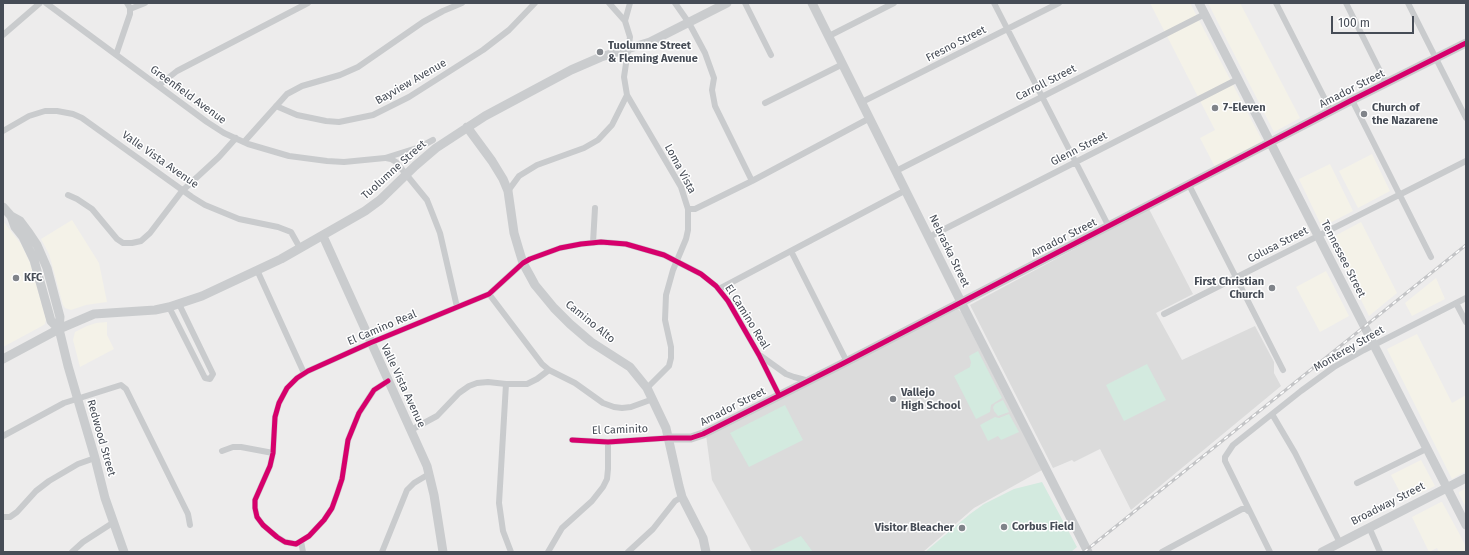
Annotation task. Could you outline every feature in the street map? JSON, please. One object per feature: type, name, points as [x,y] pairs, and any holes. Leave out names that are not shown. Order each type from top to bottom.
[{"type":"street","points":[[3,35],[40,3]]},
{"type":"street","name":"Greenfield Avenue","points":[[46,3],[207,122],[244,142],[289,156],[344,162],[385,158],[420,147],[433,140]]},
{"type":"street","points":[[116,54],[130,14],[129,6],[145,3]]},
{"type":"street","points":[[158,86],[177,71],[308,3]]},
{"type":"street","points":[[244,142],[287,94],[302,86],[340,75],[358,67],[423,22],[462,3]]},
{"type":"street","name":"Bayview Avenue","points":[[276,106],[297,115],[326,121],[339,122],[373,115],[408,97],[483,50],[509,30],[535,3]]},
{"type":"street","points":[[609,3],[625,21]]},
{"type":"street","points":[[625,21],[630,3]]},
{"type":"street","points":[[675,3],[689,23],[705,54],[714,78],[712,90],[715,106],[752,181]]},
{"type":"street","name":"Tuolumne Street","points":[[3,359],[59,328],[94,314],[155,310],[169,307],[202,296],[257,270],[323,236],[371,206],[432,151],[467,127],[554,78],[601,57],[650,42],[727,3]]},
{"type":"street","points":[[745,3],[771,55]]},
{"type":"street","name":"Nebraska Street","points":[[812,3],[928,237],[1088,552]]},
{"type":"street","points":[[829,36],[894,3]]},
{"type":"street","points":[[994,3],[1109,227]]},
{"type":"street","name":"Fresno Street","points":[[862,102],[1058,3]]},
{"type":"street","name":"Tennessee Street","points":[[1199,3],[1466,525]]},
{"type":"street","points":[[1276,3],[1332,111]]},
{"type":"street","points":[[1346,3],[1386,83]]},
{"type":"street","points":[[1408,3],[1466,118]]},
{"type":"street","name":"Carroll Street","points":[[896,171],[1205,14]]},
{"type":"street","name":"Loma Vista","points":[[625,21],[630,37],[624,77],[627,95],[681,187],[688,209],[688,230],[686,239],[668,282],[664,310],[671,347],[671,358],[669,366],[647,388]]},
{"type":"street","name":"Amador Street","points":[[668,438],[691,438],[697,436],[809,381],[1352,100],[1466,43]]},
{"type":"street","points":[[765,103],[843,64]]},
{"type":"street","name":"Glenn Street","points":[[928,237],[1238,79]]},
{"type":"street","points":[[508,191],[519,176],[537,165],[584,148],[598,140],[612,125],[627,95]]},
{"type":"street","points":[[1352,100],[1432,257]]},
{"type":"street","name":"Valle Vista Avenue","points":[[3,130],[29,116],[45,111],[57,111],[73,114],[82,118],[182,191],[205,205],[239,219],[256,224],[278,227],[291,232],[300,248]]},
{"type":"street","points":[[688,209],[695,209],[752,181],[870,118]]},
{"type":"street","name":"Camino Alto","points":[[467,127],[492,161],[508,191],[514,233],[523,263],[535,285],[558,312],[591,342],[630,367],[647,388],[666,428],[674,468],[682,497],[701,532],[705,542],[706,552]]},
{"type":"street","points":[[68,195],[78,199],[92,209],[117,239],[123,243],[132,244],[141,241],[150,234],[182,191],[236,138]]},
{"type":"street","points":[[385,158],[396,162],[427,200],[436,219],[457,307]]},
{"type":"street","name":"Colusa Street","points":[[1164,314],[1466,161]]},
{"type":"street","points":[[1189,185],[1283,370]]},
{"type":"street","points":[[718,289],[906,190]]},
{"type":"street","name":"Redwood Street","points":[[3,207],[11,216],[15,227],[23,237],[34,260],[51,321],[59,328],[105,498],[124,552]]},
{"type":"street","points":[[593,243],[594,208]]},
{"type":"street","name":"Valle Vista Avenue","points":[[323,236],[370,343],[411,430],[429,474],[434,495],[443,552]]},
{"type":"street","name":"El Camino Real","points":[[302,541],[296,544],[291,544],[277,537],[263,525],[257,517],[255,508],[255,500],[270,466],[273,453],[275,417],[279,403],[287,388],[304,373],[370,343],[489,294],[523,263],[560,248],[593,243],[626,244],[649,249],[677,261],[701,274],[718,289],[728,301],[760,355],[779,395]]},
{"type":"street","points":[[791,251],[847,362]]},
{"type":"street","points":[[257,270],[304,373]]},
{"type":"street","points":[[489,294],[542,364],[549,370],[575,382],[602,403],[614,408],[632,407],[653,399]]},
{"type":"street","name":"Monterey Street","points":[[1248,511],[1225,461],[1225,457],[1233,446],[1334,367],[1466,298]]},
{"type":"street","points":[[1456,303],[1466,322]]},
{"type":"street","points":[[169,307],[205,378],[210,379],[213,374],[179,304]]},
{"type":"street","points":[[760,355],[786,374],[794,378],[809,381]]},
{"type":"street","points":[[411,430],[437,416],[459,393],[469,386],[477,383],[488,382],[527,384],[549,370]]},
{"type":"street","points":[[303,552],[302,541],[314,531],[332,508],[342,479],[348,440],[359,413],[374,390],[388,381]]},
{"type":"street","points":[[506,384],[499,503],[503,531],[511,552]]},
{"type":"street","points":[[3,436],[64,403],[121,386],[126,389],[188,514],[190,525]]},
{"type":"street","points":[[1272,414],[1295,453],[1340,543]]},
{"type":"street","name":"El Caminito","points":[[572,440],[608,442],[668,438]]},
{"type":"street","points":[[548,552],[562,528],[592,501],[603,487],[607,479],[608,470],[608,442]]},
{"type":"street","points":[[222,451],[233,447],[241,447],[273,453]]},
{"type":"street","points":[[1357,483],[1426,448]]},
{"type":"street","points":[[3,517],[10,517],[17,512],[36,491],[49,481],[78,464],[95,458]]},
{"type":"street","points":[[382,552],[407,490],[414,483],[429,474]]},
{"type":"street","name":"Broadway Street","points":[[1322,552],[1466,478]]},
{"type":"street","points":[[628,552],[653,529],[675,501],[682,497]]},
{"type":"street","points":[[1162,552],[1242,509],[1246,509],[1248,511],[1270,552]]},
{"type":"street","points":[[72,552],[83,542],[114,522]]},
{"type":"street","points":[[1369,527],[1380,552]]},
{"type":"shaded area","points":[[1150,3],[1190,3],[1263,142],[1215,167],[1200,138],[1215,130]]},
{"type":"shaded area","points":[[1208,3],[1240,3],[1300,118],[1274,132]]},
{"type":"shaded area","points":[[1372,154],[1390,191],[1358,208],[1339,171]]},
{"type":"shaded area","points":[[1330,164],[1353,211],[1322,227],[1299,179]]},
{"type":"shaded area","points":[[1149,209],[1193,294],[1156,313],[1182,360],[1255,326],[1274,362],[1274,373],[1281,386],[1131,510],[1100,449],[1074,462],[1072,460],[1053,468],[970,305]]},
{"type":"shaded area","points":[[72,220],[99,263],[107,302],[86,305],[71,310],[65,308],[63,305],[49,254],[41,239]]},
{"type":"shaded area","points":[[3,221],[21,244],[30,263],[46,319],[45,324],[42,326],[3,347]]},
{"type":"shaded area","points":[[1361,222],[1397,293],[1369,316],[1334,245],[1333,237]]},
{"type":"shaded area","points":[[1326,271],[1349,316],[1320,332],[1296,287]]},
{"type":"shaded area","points":[[1436,278],[1445,299],[1412,316],[1405,303]]},
{"type":"shaded area","name":"Vallejo High School","points":[[958,309],[969,327],[1042,470],[974,508],[923,552],[752,552],[712,480],[706,435]]},
{"type":"shaded area","points":[[107,322],[107,335],[114,349],[80,367],[73,340],[75,332],[96,323]]},
{"type":"shaded area","points":[[1417,334],[1452,403],[1466,395],[1466,471],[1452,479],[1387,349]]},
{"type":"shaded area","points":[[1421,460],[1435,486],[1404,500],[1391,475]]},
{"type":"shaded area","points":[[1466,488],[1466,507],[1459,492]]},
{"type":"shaded area","points":[[1441,502],[1466,547],[1466,552],[1439,552],[1437,548],[1429,552],[1412,517]]},
{"type":"green space","points":[[978,351],[1002,398],[991,405],[990,412],[976,419],[954,376],[970,367],[971,362],[969,356]]},
{"type":"green space","points":[[1147,364],[1166,400],[1124,421],[1106,385]]},
{"type":"green space","points":[[1003,400],[1009,412],[998,416],[993,407],[995,404]]},
{"type":"green space","points":[[785,405],[803,440],[749,467],[730,433]]},
{"type":"green space","points":[[1009,414],[1019,432],[1001,440],[998,436],[988,441],[980,425],[995,417],[999,418]]},
{"type":"green space","points":[[1042,482],[1077,547],[1071,552],[925,552],[984,504],[1014,489]]},
{"type":"green space","points":[[801,536],[813,552],[767,552]]},
{"type":"railway","points":[[1084,552],[1466,245]]},
{"type":"cycle path","points":[[572,440],[608,442],[691,438],[703,434],[842,364],[1352,100],[1466,43]]},
{"type":"cycle path","points":[[388,381],[374,390],[359,413],[348,440],[342,479],[332,508],[324,520],[309,536],[296,544],[285,542],[277,537],[263,525],[257,517],[255,500],[270,466],[273,453],[275,417],[279,403],[287,388],[297,378],[308,371],[370,343],[489,294],[523,263],[560,248],[601,242],[626,244],[664,255],[701,274],[716,286],[728,301],[759,355],[779,395]]},
{"type":"place","name":"Tuolumne Street & Fleming Avenue","points":[[600,52]]},
{"type":"place","name":"7-Eleven","points":[[1215,108]]},
{"type":"place","name":"Church of the Nazarene","points":[[1364,114]]},
{"type":"place","name":"KFC","points":[[16,278]]},
{"type":"place","name":"First Christian Church","points":[[1272,288]]},
{"type":"place","name":"Vallejo High School","points":[[893,399]]},
{"type":"place","name":"Corbus Field","points":[[1004,527]]},
{"type":"place","name":"Visitor Bleacher","points":[[962,528]]}]
